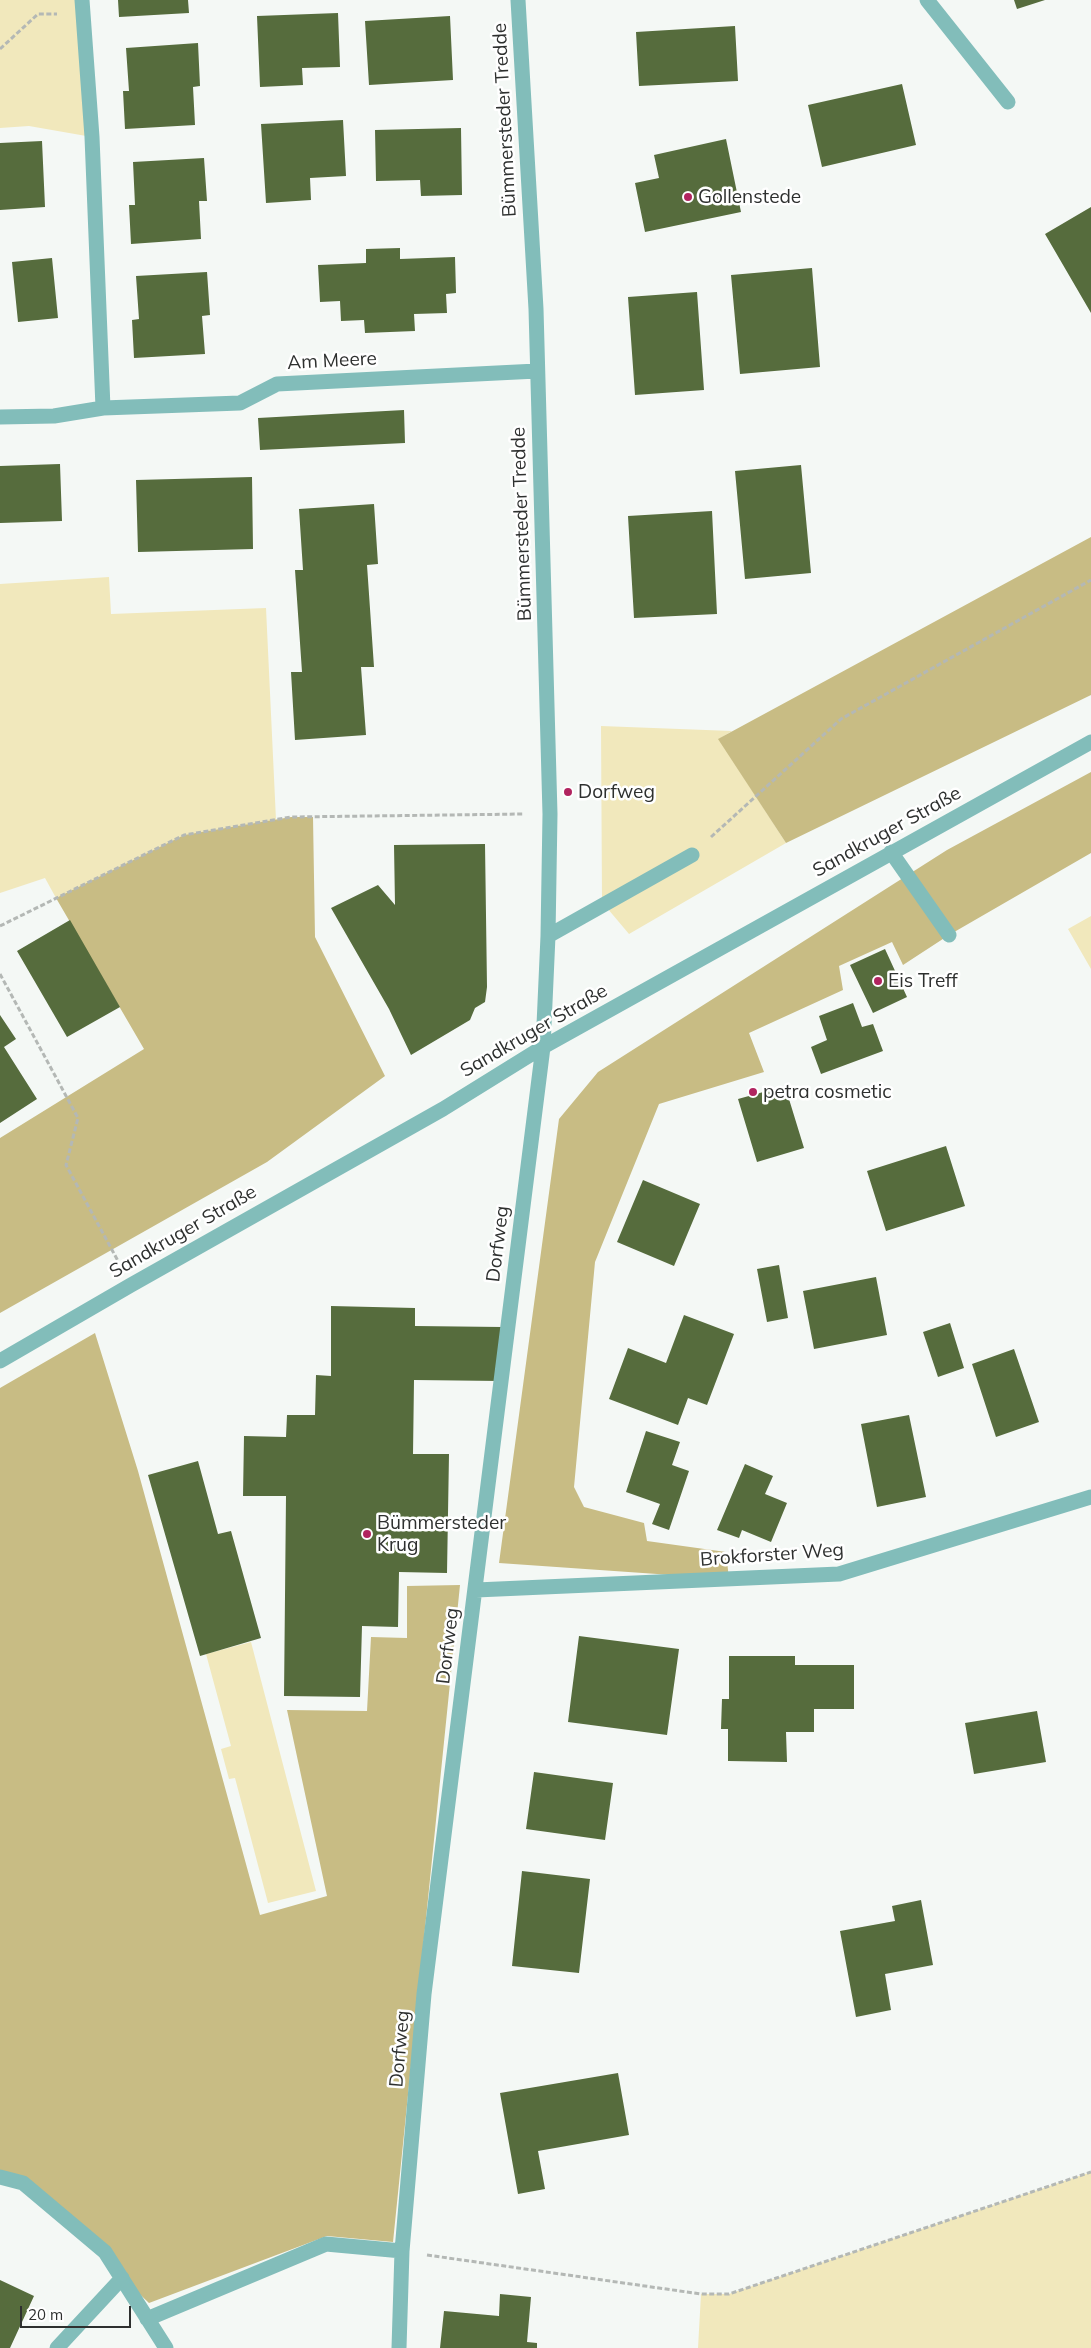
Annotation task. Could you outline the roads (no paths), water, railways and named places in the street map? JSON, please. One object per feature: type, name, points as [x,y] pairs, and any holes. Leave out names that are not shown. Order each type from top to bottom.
[{"type":"street","name":"Bümmersteder Tredde","points":[[518,0],[537,371],[550,814],[548,936],[543,1047]]},
{"type":"street","points":[[928,0],[1008,102]]},
{"type":"street","points":[[82,6],[92,146],[103,408]]},
{"type":"street","name":"Am Meere","points":[[0,417],[54,416],[103,408],[240,403],[277,384],[537,371]]},
{"type":"street","name":"Sandkruger Straße","points":[[0,1361],[443,1109],[543,1047],[1091,742]]},
{"type":"street","points":[[892,852],[949,935]]},
{"type":"street","points":[[548,936],[692,855]]},
{"type":"street","name":"Dorfweg","points":[[399,2348],[402,2251],[424,1994],[543,1047]]},
{"type":"street","name":"Brokforster Weg","points":[[476,1590],[839,1574],[1091,1497]]},
{"type":"street","points":[[0,2177],[23,2184],[105,2252],[166,2348]]},
{"type":"street","points":[[147,2319],[326,2244],[402,2251]]},
{"type":"street","points":[[57,2348],[122,2278]]},
{"type":"place","name":"Gollenstede","points":[[688,197]]},
{"type":"place","name":"Dorfweg","points":[[568,792]]},
{"type":"place","name":"Eis Treff","points":[[878,981]]},
{"type":"place","name":"petra cosmetic","points":[[753,1092]]},
{"type":"place","name":"Bümmersteder Krug","points":[[367,1534]]}]
